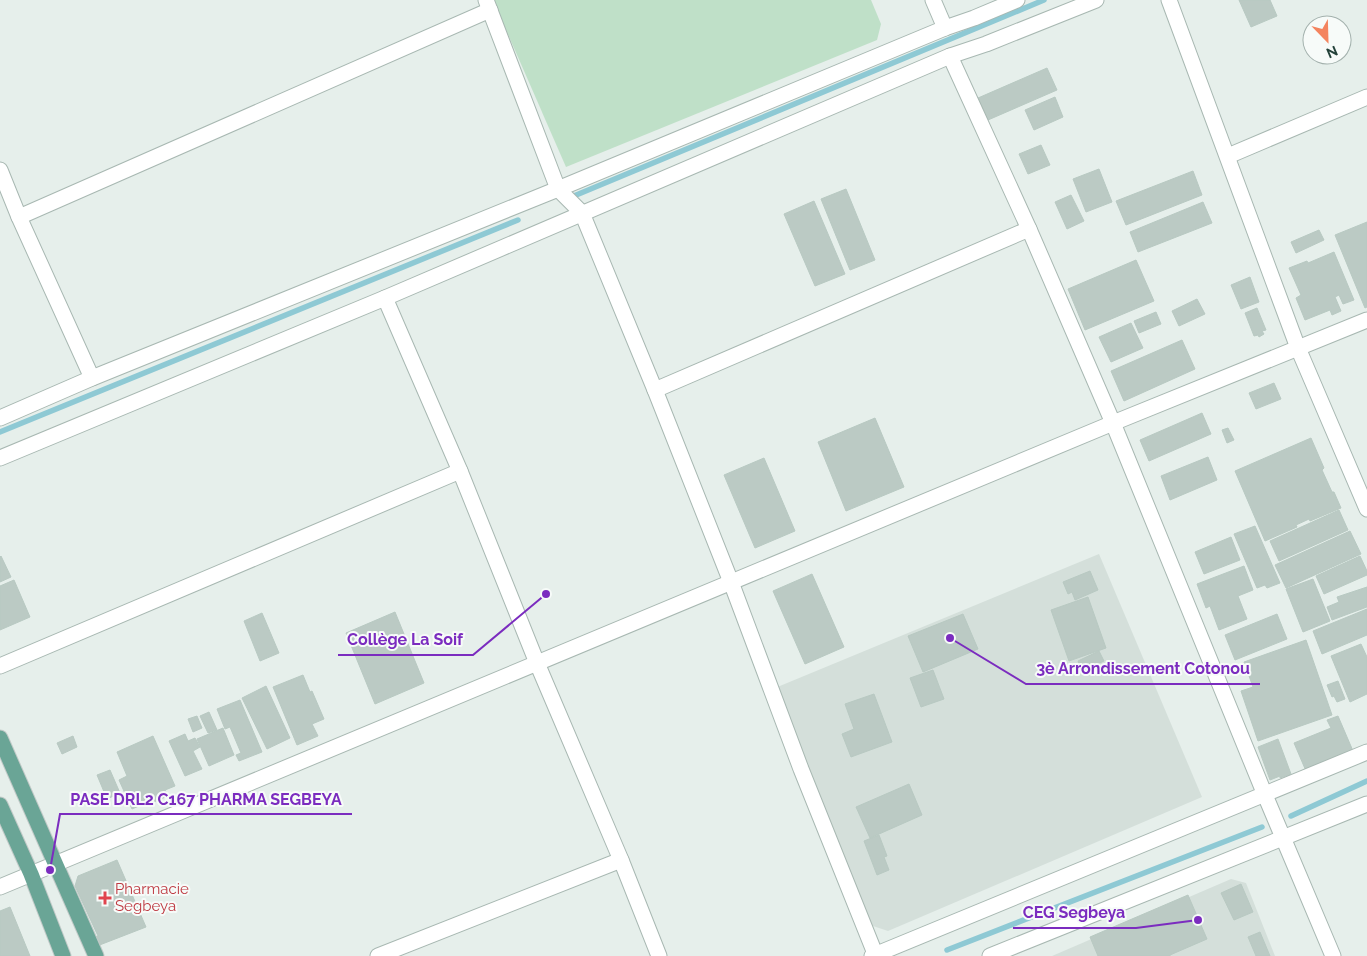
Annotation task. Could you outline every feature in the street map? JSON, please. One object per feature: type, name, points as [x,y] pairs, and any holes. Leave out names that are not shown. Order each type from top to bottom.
[{"type":"main road","points":[[0,738],[96,956]]},
{"type":"main road","points":[[0,805],[31,874],[63,956]]},
{"type":"street","points":[[933,0],[945,28]]},
{"type":"street","points":[[0,418],[92,378],[1017,0]]},
{"type":"street","points":[[0,458],[385,298],[950,56],[986,44],[1096,0]]},
{"type":"street","points":[[1169,0],[1298,348],[1367,509]]},
{"type":"street","points":[[19,216],[488,5],[558,189],[582,213],[655,390],[875,956],[1367,752]]},
{"type":"street","points":[[950,56],[1029,229],[1113,423],[1265,795],[1334,956]]},
{"type":"street","points":[[1228,156],[1367,97]]},
{"type":"street","points":[[0,170],[92,378]]},
{"type":"street","points":[[655,390],[1029,229]]},
{"type":"street","points":[[385,298],[460,471],[659,956]]},
{"type":"street","points":[[0,887],[1113,423],[1367,320]]},
{"type":"street","points":[[0,666],[460,471]]},
{"type":"street","points":[[990,956],[1367,804]]},
{"type":"street","points":[[378,956],[620,860]]},
{"type":"shaded area","points":[[1099,554],[1202,797],[888,931],[867,924],[775,688]]},
{"type":"shaded area","points":[[1231,879],[1246,883],[1275,956],[1052,956]]},
{"type":"green space","points":[[493,0],[871,0],[881,24],[877,40],[566,167]]},
{"type":"building","points":[[1239,0],[1270,0],[1277,16],[1251,27]]},
{"type":"building","points":[[1047,68],[1057,90],[988,120],[978,98]]},
{"type":"building","points":[[1055,97],[1063,117],[1034,130],[1025,110]]},
{"type":"building","points":[[1041,145],[1050,165],[1028,174],[1019,154]]},
{"type":"building","points":[[1099,169],[1112,202],[1086,212],[1073,179]]},
{"type":"building","points":[[1193,171],[1202,195],[1126,225],[1116,201]]},
{"type":"building","points":[[846,189],[875,260],[850,270],[821,199]]},
{"type":"building","points":[[1071,195],[1084,221],[1067,229],[1055,202]]},
{"type":"building","points":[[814,201],[845,274],[815,286],[784,214]]},
{"type":"building","points":[[1203,202],[1212,223],[1138,252],[1130,232]]},
{"type":"building","points":[[1367,222],[1367,307],[1365,308],[1335,235]]},
{"type":"building","points":[[1319,230],[1324,240],[1296,253],[1291,242]]},
{"type":"building","points":[[1334,252],[1354,300],[1343,304],[1339,295],[1335,297],[1341,311],[1332,315],[1330,310],[1305,320],[1296,298],[1301,295],[1289,268],[1307,261],[1308,263]]},
{"type":"building","points":[[1136,260],[1154,301],[1085,330],[1068,289]]},
{"type":"building","points":[[1250,277],[1259,302],[1241,309],[1231,285]]},
{"type":"building","points":[[1197,299],[1205,314],[1179,326],[1172,311]]},
{"type":"building","points":[[1257,308],[1266,330],[1262,331],[1264,334],[1259,337],[1258,335],[1254,336],[1245,313]]},
{"type":"building","points":[[1156,312],[1161,324],[1139,333],[1134,321]]},
{"type":"building","points":[[1131,323],[1143,348],[1111,362],[1099,337]]},
{"type":"building","points":[[1182,340],[1195,369],[1124,401],[1111,371]]},
{"type":"building","points":[[1274,383],[1281,399],[1256,409],[1249,393]]},
{"type":"building","points":[[1202,413],[1211,434],[1149,461],[1140,440]]},
{"type":"building","points":[[875,418],[904,487],[846,511],[818,442]]},
{"type":"building","points":[[1228,428],[1234,440],[1227,443],[1222,430]]},
{"type":"building","points":[[1311,438],[1324,468],[1322,470],[1341,508],[1310,521],[1309,519],[1296,525],[1297,527],[1265,541],[1235,471]]},
{"type":"building","points":[[1208,457],[1217,480],[1170,500],[1161,476]]},
{"type":"building","points":[[764,458],[795,531],[755,548],[724,475]]},
{"type":"building","points":[[1339,510],[1348,530],[1279,561],[1270,541]]},
{"type":"building","points":[[1255,526],[1280,583],[1267,588],[1265,585],[1257,588],[1234,534]]},
{"type":"building","points":[[1350,531],[1361,554],[1286,588],[1275,565]]},
{"type":"building","points":[[1231,537],[1240,560],[1204,574],[1195,552]]},
{"type":"building","points":[[1360,556],[1367,575],[1324,594],[1316,576]]},
{"type":"building","points":[[0,557],[11,577],[0,582]]},
{"type":"building","points":[[1244,566],[1253,590],[1238,596],[1247,619],[1219,630],[1210,606],[1206,608],[1197,584]]},
{"type":"building","points":[[1090,571],[1098,590],[1075,600],[1072,592],[1068,594],[1063,582]]},
{"type":"building","points":[[812,574],[844,647],[805,664],[773,591]]},
{"type":"building","points":[[1313,579],[1330,621],[1303,632],[1286,589]]},
{"type":"building","points":[[14,580],[30,617],[0,630],[0,586]]},
{"type":"building","points":[[1367,587],[1367,607],[1332,620],[1327,607],[1339,602],[1337,597]]},
{"type":"building","points":[[1088,597],[1106,648],[1069,661],[1051,610]]},
{"type":"building","points":[[1367,609],[1367,635],[1322,654],[1313,631]]},
{"type":"building","points":[[395,612],[424,683],[375,704],[346,633]]},
{"type":"building","points":[[262,613],[279,653],[260,661],[244,621]]},
{"type":"building","points":[[963,614],[978,649],[923,672],[908,636]]},
{"type":"building","points":[[1277,614],[1287,639],[1235,660],[1225,635]]},
{"type":"building","points":[[1306,640],[1332,715],[1258,741],[1241,691],[1253,687],[1244,662]]},
{"type":"building","points":[[1361,644],[1367,657],[1367,694],[1350,702],[1331,656]]},
{"type":"building","points":[[1099,651],[1104,661],[1082,671],[1078,661]]},
{"type":"building","points":[[933,670],[944,699],[921,707],[910,678]]},
{"type":"building","points":[[303,675],[324,719],[312,724],[318,736],[297,745],[273,687]]},
{"type":"building","points":[[1338,681],[1345,699],[1337,702],[1334,696],[1332,697],[1327,685]]},
{"type":"building","points":[[266,686],[290,738],[267,749],[242,698]]},
{"type":"building","points":[[874,694],[892,742],[851,757],[842,734],[854,729],[845,704]]},
{"type":"building","points":[[240,700],[262,752],[239,761],[236,755],[241,753],[230,727],[225,729],[217,709]]},
{"type":"building","points":[[209,712],[217,730],[208,733],[200,716]]},
{"type":"building","points":[[197,716],[202,728],[193,732],[188,719]]},
{"type":"building","points":[[1338,716],[1353,751],[1306,771],[1294,743],[1331,728],[1327,720]]},
{"type":"building","points":[[223,728],[234,755],[209,766],[197,739]]},
{"type":"building","points":[[185,734],[188,741],[195,738],[200,747],[193,751],[202,769],[185,776],[169,741]]},
{"type":"building","points":[[73,736],[77,747],[62,754],[57,743]]},
{"type":"building","points":[[153,736],[175,786],[165,790],[168,796],[132,809],[119,780],[127,776],[117,752]]},
{"type":"building","points":[[1278,739],[1291,774],[1270,780],[1258,747]]},
{"type":"building","points":[[110,770],[120,793],[107,799],[97,775]]},
{"type":"building","points":[[909,784],[922,815],[870,838],[856,807]]},
{"type":"building","points":[[879,835],[887,856],[884,857],[889,870],[877,875],[864,841]]},
{"type":"building","points":[[117,860],[146,927],[97,946],[94,938],[98,936],[75,886],[78,876]]},
{"type":"building","points":[[1241,884],[1253,912],[1234,920],[1221,893]]},
{"type":"building","points":[[1188,895],[1207,939],[1170,956],[1098,956],[1090,937]]},
{"type":"building","points":[[10,907],[30,956],[0,956],[0,911]]},
{"type":"building","points":[[1260,932],[1270,956],[1256,956],[1248,937]]},
{"type":"waterway","points":[[569,198],[1044,0]]},
{"type":"waterway","points":[[0,432],[518,220]]},
{"type":"waterway","points":[[1291,816],[1367,781]]},
{"type":"waterway","points":[[947,950],[1262,827]]},
{"type":"place","name":"Collège La Soif","points":[[546,594]]},
{"type":"place","name":"3è Arrondissement Cotonou","points":[[950,638]]},
{"type":"place","name":"PASE DRL2 C167 PHARMA SEGBEYA","points":[[50,870]]},
{"type":"place","name":"Pharmacie Segbeya","points":[[105,898]]},
{"type":"place","name":"CEG Segbeya","points":[[1198,920]]}]
